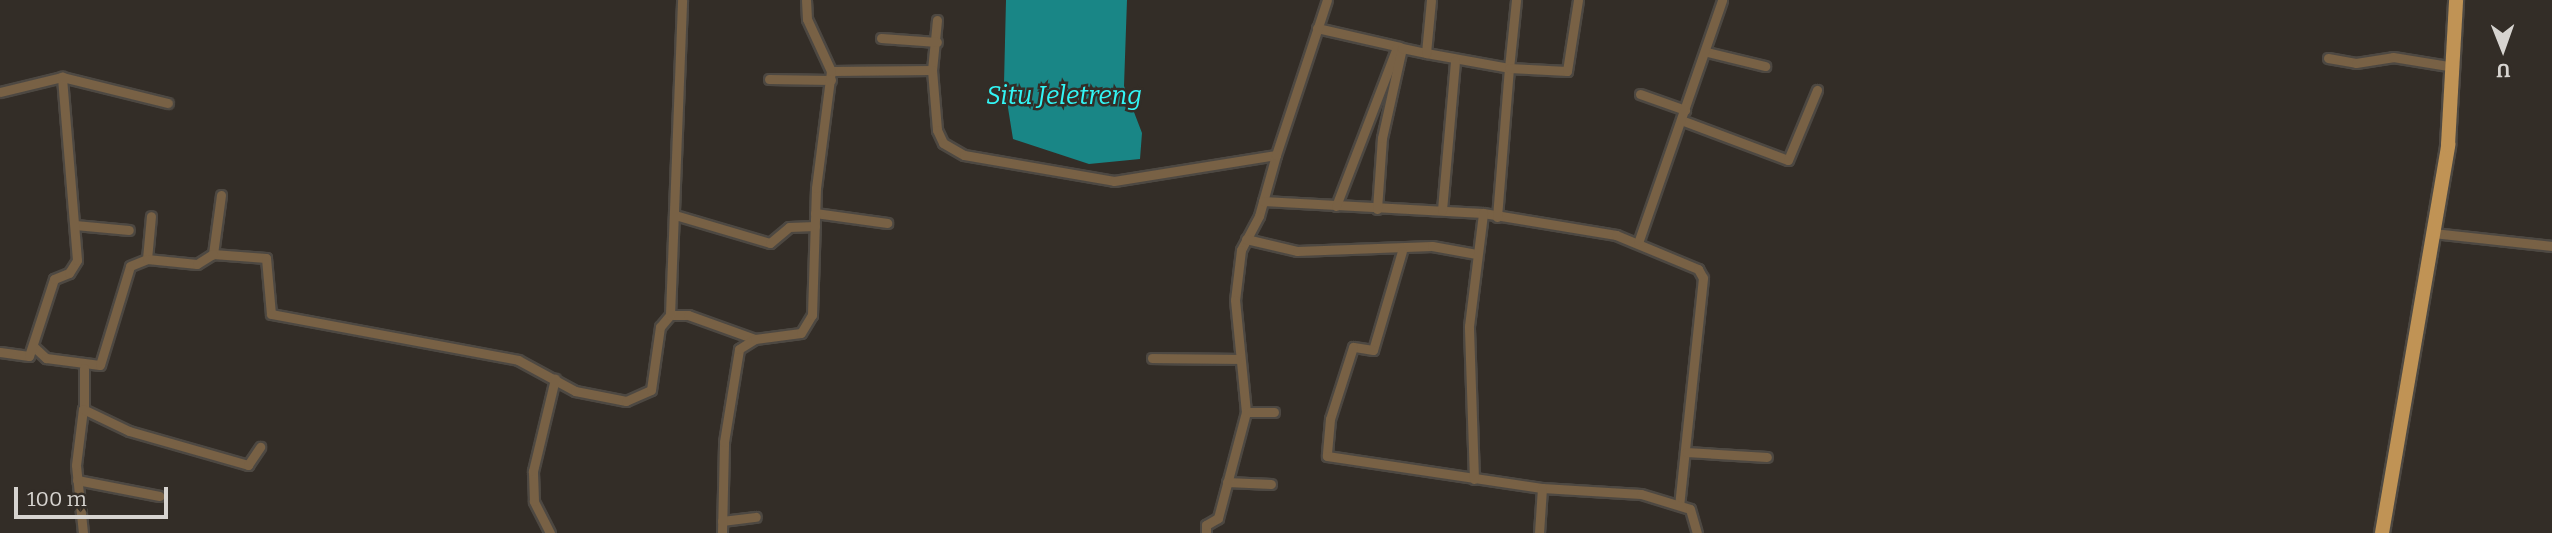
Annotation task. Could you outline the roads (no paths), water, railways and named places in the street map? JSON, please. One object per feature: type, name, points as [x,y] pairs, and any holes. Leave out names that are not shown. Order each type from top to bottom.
[{"type":"main road","points":[[2382,533],[2433,233],[2456,67],[2456,0]]},
{"type":"street","points":[[33,346],[46,358],[85,368],[102,364],[130,266],[147,259],[197,264],[213,254],[266,258],[271,314],[507,358],[600,399],[626,401],[652,390],[660,327],[670,315],[682,0]]},
{"type":"street","points":[[670,315],[688,315],[755,339],[801,333],[811,323],[815,213],[831,75],[807,19],[806,0]]},
{"type":"street","points":[[1206,533],[1206,525],[1218,518],[1246,412],[1239,359],[1236,272],[1246,239],[1263,201],[1327,0]]},
{"type":"street","points":[[1426,53],[1431,0]]},
{"type":"street","points":[[1497,217],[1516,0]]},
{"type":"street","points":[[1317,28],[1455,61],[1509,68],[1567,71],[1578,0]]},
{"type":"street","points":[[1638,243],[1707,52],[1722,0]]},
{"type":"street","points":[[937,20],[937,42],[932,70],[937,130],[943,143],[964,155],[1114,181],[1276,155]]},
{"type":"street","points":[[881,38],[937,42]]},
{"type":"street","points":[[1336,205],[1399,47]]},
{"type":"street","points":[[1377,209],[1382,138],[1399,47]]},
{"type":"street","points":[[1707,52],[1765,66]]},
{"type":"street","points":[[2328,58],[2356,63],[2393,57],[2456,67]]},
{"type":"street","points":[[1442,210],[1455,61]]},
{"type":"street","points":[[769,79],[932,70]]},
{"type":"street","points":[[0,352],[26,357],[33,346],[54,279],[69,273],[78,260],[62,77]]},
{"type":"street","points":[[0,92],[62,77],[168,103]]},
{"type":"street","points":[[1681,120],[1788,160],[1816,90]]},
{"type":"street","points":[[1640,94],[1685,110]]},
{"type":"street","points":[[213,254],[221,195]]},
{"type":"street","points":[[1263,201],[1483,213],[1638,243],[1695,267],[1703,278],[1679,505]]},
{"type":"street","points":[[815,213],[887,223]]},
{"type":"street","points":[[1474,479],[1469,326],[1483,213]]},
{"type":"street","points":[[675,215],[770,243],[789,227],[815,226]]},
{"type":"street","points":[[147,259],[151,216]]},
{"type":"street","points":[[75,225],[129,230]]},
{"type":"street","points":[[2433,233],[2552,246]]},
{"type":"street","points":[[1246,239],[1297,251],[1402,251],[1432,246],[1476,254]]},
{"type":"street","points":[[1402,251],[1373,349],[1353,347],[1330,419],[1327,456],[1542,488],[1621,491],[1679,505],[1695,513],[1698,533]]},
{"type":"street","points":[[722,533],[737,356],[755,339]]},
{"type":"street","points":[[1152,358],[1239,359]]},
{"type":"street","points":[[83,533],[77,480],[85,368]]},
{"type":"street","points":[[550,533],[534,501],[533,471],[555,379]]},
{"type":"street","points":[[84,408],[129,431],[248,465],[260,447]]},
{"type":"street","points":[[1246,412],[1274,412]]},
{"type":"street","points":[[1686,452],[1767,457]]},
{"type":"street","points":[[77,480],[159,496]]},
{"type":"street","points":[[1227,482],[1271,484]]},
{"type":"street","points":[[1539,533],[1542,488]]},
{"type":"street","points":[[722,521],[756,517]]},
{"type":"water","name":"Situ Jeletreng","points":[[1006,0],[1127,0],[1124,86],[1142,133],[1140,159],[1089,164],[1013,139],[1004,83]]}]
